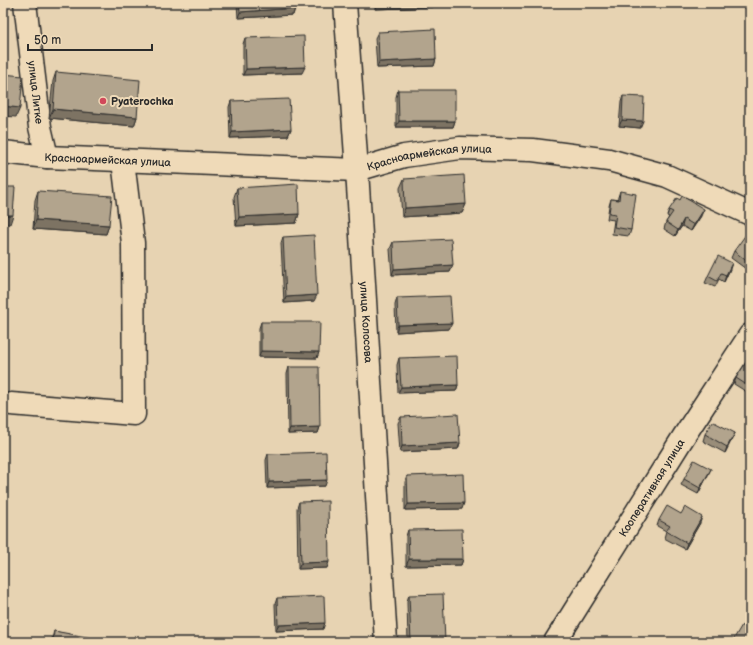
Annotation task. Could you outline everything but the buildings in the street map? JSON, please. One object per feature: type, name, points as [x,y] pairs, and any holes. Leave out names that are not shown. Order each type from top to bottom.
[{"type":"main road","name":"улица Литке","points":[[25,3],[40,127],[47,157]]},
{"type":"main road","name":"улица Колосова","points":[[344,3],[357,170],[386,642]]},
{"type":"main road","name":"Красноармейская улица","points":[[3,152],[47,157],[123,161],[357,170],[404,156],[460,148],[533,150],[609,160],[667,176],[750,214]]},
{"type":"main road","points":[[11,404],[134,414],[133,244],[123,161]]},
{"type":"main road","name":"Кооперативная улица","points":[[555,642],[684,436],[750,335]]},
{"type":"place","name":"Pyaterochka","points":[[103,101]]}]
